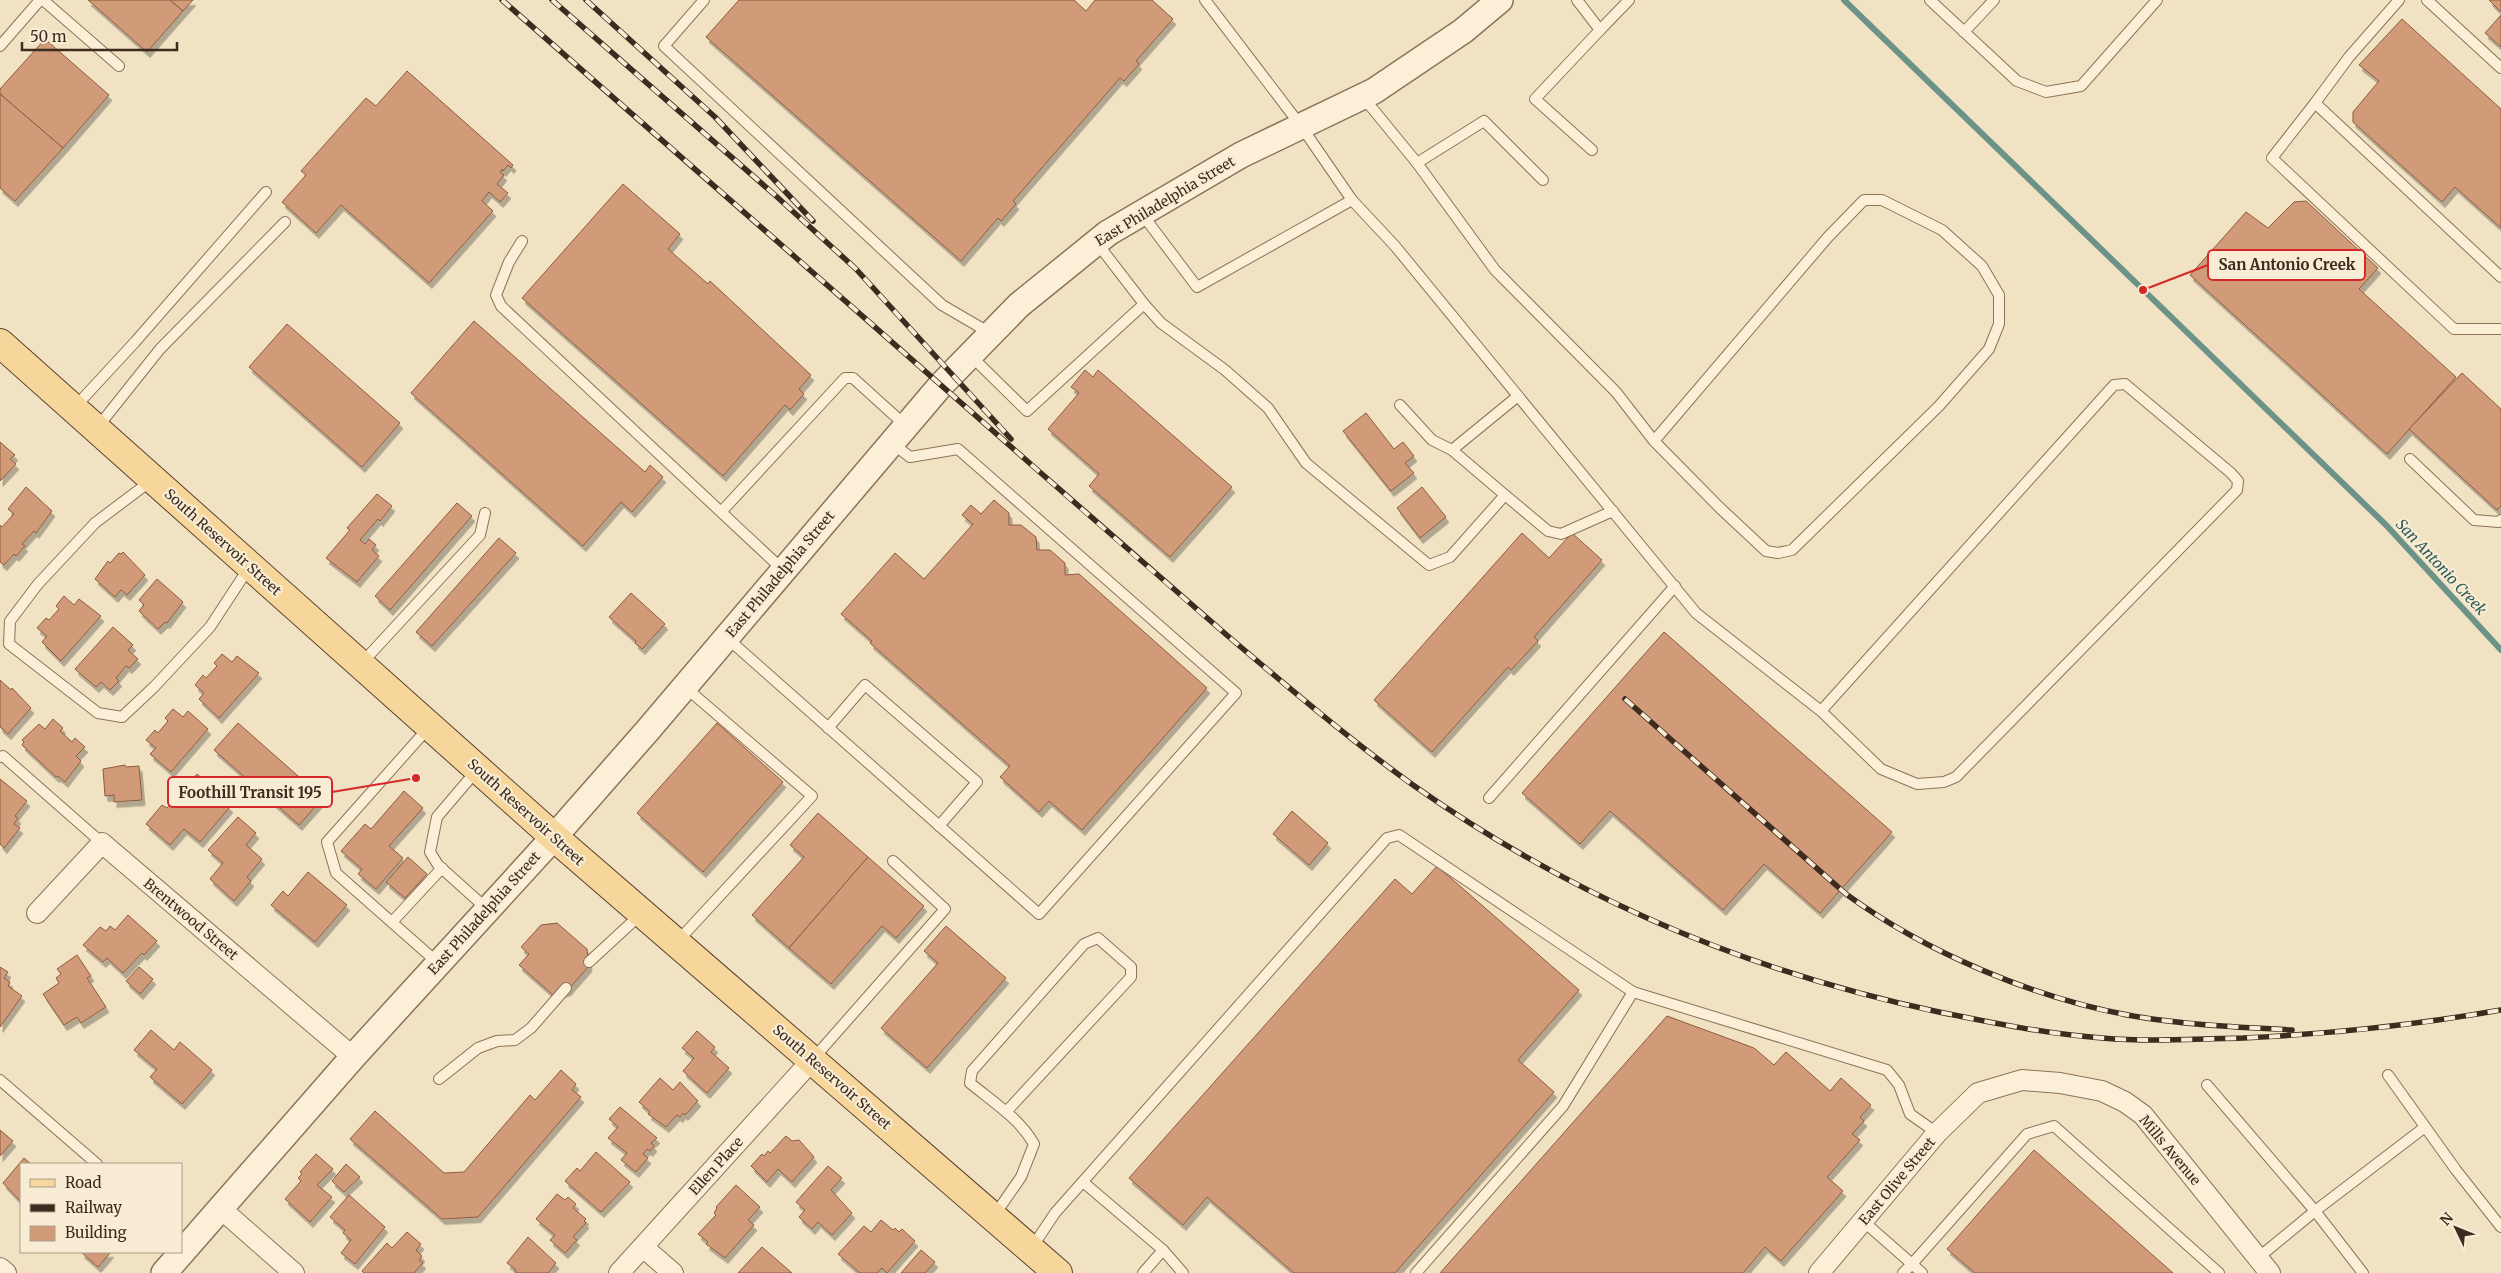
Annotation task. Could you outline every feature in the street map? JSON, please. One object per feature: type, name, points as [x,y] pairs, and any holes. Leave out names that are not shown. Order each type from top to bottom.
[{"type":"main road","name":"South Reservoir Street","points":[[2,349],[74,409],[554,837],[813,1059],[1058,1273]]},
{"type":"street","name":"East Philadelphia Street","points":[[185,1241],[220,1208],[353,1057],[554,837],[899,434],[970,355],[1019,305],[1096,242],[1141,213],[1241,155],[1363,96],[1463,31],[1500,0]]},
{"type":"street","points":[[37,913],[102,843]]},
{"type":"street","name":"Brentwood Street","points":[[102,843],[353,1057]]},
{"type":"street","name":"Ellen Place","points":[[619,1273],[813,1059]]},
{"type":"street","name":"Mills Avenue","points":[[1978,1093],[2022,1080],[2102,1091],[2125,1102],[2143,1115],[2264,1265]]},
{"type":"street","name":"East Olive Street","points":[[1818,1273],[1937,1133],[1978,1093]]},
{"type":"street","points":[[220,1208],[294,1273]]},
{"type":"street","points":[[643,1247],[673,1273]]},
{"type":"street","name":"East Philadelphia Street","points":[[164,1273],[177,1253]]},
{"type":"street","points":[[0,1268],[6,1273]]},
{"type":"lane","points":[[0,46],[42,0],[119,66]]},
{"type":"lane","points":[[704,0],[664,46],[942,305],[991,334]]},
{"type":"lane","points":[[1205,0],[1301,126],[1352,200],[1395,246],[1696,613],[1821,711],[1880,769],[1917,784],[1944,782],[1956,777],[2237,490],[2238,481],[2231,473],[2125,384],[2114,384],[1821,711]]},
{"type":"lane","points":[[1577,0],[1600,30]]},
{"type":"lane","points":[[1592,150],[1535,99],[1629,0]]},
{"type":"lane","points":[[1930,0],[2017,82],[2046,92],[2081,86],[2157,0]]},
{"type":"lane","points":[[1964,32],[1994,0]]},
{"type":"lane","points":[[2399,0],[2349,57],[2272,158],[2454,329],[2501,329]]},
{"type":"lane","points":[[2427,0],[2501,68]]},
{"type":"lane","points":[[1363,96],[1417,164],[1495,270],[1616,392],[1654,441],[1719,507],[1766,551],[1778,553],[1792,550],[1939,406],[1989,350],[1999,324],[1999,295],[1982,266],[1942,230],[1882,200],[1864,200],[1828,237],[1654,441]]},
{"type":"lane","points":[[2315,103],[2501,277]]},
{"type":"lane","points":[[1417,164],[1484,121],[1543,180]]},
{"type":"lane","points":[[74,409],[266,192]]},
{"type":"lane","points":[[1141,213],[1197,287],[1352,200]]},
{"type":"lane","points":[[96,429],[160,349],[284,222]]},
{"type":"lane","points":[[522,241],[509,262],[496,295],[501,306],[784,570]]},
{"type":"lane","points":[[1096,242],[1161,323],[1225,370],[1268,408],[1306,463],[1429,565],[1450,557],[1505,496]]},
{"type":"lane","points":[[970,355],[1026,412],[1144,304]]},
{"type":"lane","points":[[722,511],[846,378],[854,378],[899,434],[910,457],[958,450],[1236,693],[1039,914],[726,638]]},
{"type":"lane","points":[[1452,450],[1518,396]]},
{"type":"lane","points":[[1400,405],[1432,440],[1452,450],[1548,530],[1561,534],[1613,512]]},
{"type":"lane","points":[[2410,459],[2474,520],[2498,522],[2501,520]]},
{"type":"lane","points":[[153,479],[95,523],[38,584],[10,621],[9,644],[98,713],[122,717],[154,688],[210,626],[250,566]]},
{"type":"lane","points":[[361,665],[480,535],[485,513]]},
{"type":"lane","points":[[1489,798],[1675,586]]},
{"type":"lane","points":[[828,728],[865,685],[977,782],[938,826]]},
{"type":"lane","points":[[676,943],[812,796],[684,687]]},
{"type":"lane","points":[[430,726],[327,842],[336,873],[439,964]]},
{"type":"lane","points":[[0,757],[2,756],[102,843]]},
{"type":"lane","points":[[478,769],[437,817],[430,852],[442,868],[488,910]]},
{"type":"lane","points":[[1031,1250],[1055,1213],[1387,838],[1399,835],[1633,992],[1887,1070],[1899,1085],[1910,1114],[1937,1133]]},
{"type":"lane","points":[[813,1059],[945,909],[893,861]]},
{"type":"lane","points":[[392,922],[442,868]]},
{"type":"lane","points":[[589,962],[642,914]]},
{"type":"lane","points":[[993,1217],[1022,1177],[1034,1144],[1024,1127],[970,1083],[972,1071],[1084,944],[1098,938],[1131,967],[1131,977],[1006,1112]]},
{"type":"lane","points":[[439,1079],[478,1048],[497,1041],[515,1040],[531,1028],[566,988]]},
{"type":"lane","points":[[1416,1273],[1563,1106],[1633,992]]},
{"type":"lane","points":[[2388,1076],[2501,1227]]},
{"type":"lane","points":[[0,1080],[96,1163]]},
{"type":"lane","points":[[2207,1085],[2315,1211],[2363,1273]]},
{"type":"lane","points":[[1903,1273],[2027,1134],[2054,1126],[2219,1273]]},
{"type":"lane","points":[[2264,1265],[2315,1211],[2425,1127]]},
{"type":"lane","points":[[1083,1182],[1163,1250],[1183,1273]]},
{"type":"lane","points":[[1863,1221],[1922,1273]]},
{"type":"lane","points":[[1143,1273],[1163,1250]]},
{"type":"building","points":[[88,0],[170,0],[183,11],[147,52]]},
{"type":"building","points":[[170,0],[193,0],[183,11]]},
{"type":"building","points":[[739,0],[1074,0],[1086,11],[1095,0],[1152,0],[1173,19],[1136,61],[1139,64],[1124,81],[1120,78],[1013,201],[1016,204],[1001,221],[998,218],[961,261],[706,37]]},
{"type":"building","points":[[2489,0],[2501,0],[2501,12]]},
{"type":"building","points":[[2501,15],[2501,47],[2485,33]]},
{"type":"building","points":[[2402,19],[2501,109],[2501,228],[2455,187],[2442,202],[2353,122],[2353,112],[2379,81],[2359,65]]},
{"type":"building","points":[[45,39],[109,95],[63,148],[0,94],[0,89]]},
{"type":"building","points":[[407,71],[513,165],[511,168],[508,165],[503,171],[502,169],[500,172],[504,175],[497,184],[508,193],[500,202],[489,192],[482,201],[493,211],[429,283],[341,205],[316,233],[282,202],[306,175],[301,171],[366,98],[376,106]]},
{"type":"building","points":[[0,94],[63,148],[15,201],[0,188]]},
{"type":"building","points":[[623,184],[680,234],[668,249],[708,284],[710,281],[811,375],[799,389],[804,394],[790,410],[785,405],[723,476],[522,298]]},
{"type":"building","points":[[2306,201],[2378,268],[2359,289],[2456,377],[2387,454],[2190,275],[2246,212],[2268,228],[2294,202]]},
{"type":"building","points":[[474,321],[645,472],[650,465],[663,477],[632,512],[621,502],[583,546],[411,393]]},
{"type":"building","points":[[287,324],[400,423],[362,467],[249,367]]},
{"type":"building","points":[[1085,370],[1093,377],[1098,370],[1232,487],[1170,557],[1089,486],[1099,474],[1048,429],[1079,393],[1071,387]]},
{"type":"building","points":[[2462,373],[2501,409],[2501,506],[2497,510],[2409,429]]},
{"type":"building","points":[[1366,413],[1394,449],[1403,442],[1414,456],[1405,463],[1414,473],[1391,491],[1343,431]]},
{"type":"building","points":[[0,442],[15,455],[10,459],[16,464],[0,481]]},
{"type":"building","points":[[26,487],[52,511],[36,533],[34,531],[22,544],[25,546],[4,565],[0,562],[0,525],[2,527],[14,514],[8,509]]},
{"type":"building","points":[[1422,487],[1446,517],[1420,538],[1397,508]]},
{"type":"building","points":[[377,494],[392,506],[380,521],[378,519],[360,540],[365,544],[369,539],[376,545],[372,550],[379,556],[357,582],[326,558],[350,530],[347,528]]},
{"type":"building","points":[[994,500],[1009,513],[1009,525],[1021,525],[1036,537],[1037,550],[1050,550],[1065,563],[1065,575],[1079,574],[1207,688],[1082,830],[1049,801],[1039,812],[1000,777],[1010,766],[870,643],[872,641],[841,614],[895,553],[924,579],[973,524],[962,515],[971,505],[981,514]]},
{"type":"building","points":[[457,503],[472,516],[390,610],[375,596]]},
{"type":"building","points":[[1522,533],[1549,558],[1572,533],[1602,560],[1534,637],[1538,641],[1511,670],[1508,667],[1432,752],[1374,700]]},
{"type":"building","points":[[499,538],[516,553],[432,646],[416,632]]},
{"type":"building","points":[[123,552],[145,575],[127,595],[121,590],[115,597],[95,579],[108,561],[110,563],[119,553]]},
{"type":"building","points":[[157,579],[183,602],[167,623],[165,622],[158,629],[139,611],[144,605],[139,600]]},
{"type":"building","points":[[631,593],[665,624],[642,649],[635,643],[636,641],[609,617]]},
{"type":"building","points":[[64,596],[74,605],[79,599],[101,616],[61,661],[42,642],[47,636],[37,628],[46,618],[49,620],[59,609],[56,606]]},
{"type":"building","points":[[113,627],[133,645],[128,650],[138,659],[129,668],[126,666],[116,678],[119,681],[110,690],[101,682],[96,687],[75,669]]},
{"type":"building","points":[[1664,632],[1892,832],[1820,913],[1764,864],[1723,910],[1610,811],[1580,844],[1522,793]]},
{"type":"building","points":[[222,654],[232,662],[237,656],[259,673],[219,718],[199,699],[204,693],[195,685],[203,675],[206,678],[217,666],[214,663]]},
{"type":"building","points":[[0,680],[11,690],[12,688],[31,708],[8,734],[0,727]]},
{"type":"building","points":[[173,709],[183,717],[188,711],[208,729],[171,772],[150,754],[156,748],[146,740],[155,730],[158,733],[168,721],[165,718]]},
{"type":"building","points":[[53,719],[63,728],[60,731],[72,742],[75,738],[85,747],[76,756],[81,761],[65,782],[58,776],[56,777],[22,745],[24,742],[22,740],[39,724],[45,729]]},
{"type":"building","points":[[238,723],[323,798],[299,825],[214,750]]},
{"type":"building","points":[[717,723],[783,782],[703,872],[637,813]]},
{"type":"building","points":[[125,765],[126,767],[139,766],[142,800],[114,802],[114,795],[105,796],[103,769]]},
{"type":"building","points":[[197,774],[210,785],[208,788],[230,807],[200,842],[184,829],[170,845],[146,824],[162,805],[167,808]]},
{"type":"building","points":[[0,779],[27,801],[15,816],[18,818],[14,824],[20,828],[4,848],[0,844]]},
{"type":"building","points":[[404,791],[423,808],[389,846],[403,858],[376,889],[358,874],[362,869],[341,851],[365,824],[371,829]]},
{"type":"building","points":[[1292,811],[1328,843],[1309,865],[1273,834]]},
{"type":"building","points":[[818,813],[868,857],[789,948],[752,915],[804,857],[790,845]]},
{"type":"building","points":[[238,817],[256,833],[246,845],[262,859],[247,877],[251,881],[234,901],[210,879],[223,863],[208,850]]},
{"type":"building","points":[[408,857],[427,874],[405,898],[386,882]]},
{"type":"building","points":[[868,857],[924,906],[896,938],[882,926],[831,984],[789,948]]},
{"type":"building","points":[[1437,866],[1579,990],[1518,1060],[1554,1092],[1395,1273],[1294,1273],[1207,1197],[1183,1225],[1129,1178],[1395,879],[1412,894]]},
{"type":"building","points":[[308,872],[347,905],[315,942],[271,905],[283,891],[288,896]]},
{"type":"building","points":[[128,915],[157,941],[144,955],[142,953],[123,973],[107,958],[103,962],[83,945],[100,927],[106,931],[110,926],[115,930]]},
{"type":"building","points":[[557,923],[587,949],[589,966],[568,990],[553,995],[519,965],[529,954],[521,947],[541,925]]},
{"type":"building","points":[[946,926],[1006,978],[927,1068],[881,1028],[938,963],[924,951]]},
{"type":"building","points":[[77,955],[91,976],[87,978],[106,1007],[81,1023],[77,1017],[64,1025],[43,994],[59,983],[56,978],[61,974],[57,969]]},
{"type":"building","points":[[0,967],[8,972],[4,978],[10,982],[8,986],[22,996],[0,1027]]},
{"type":"building","points":[[139,967],[153,979],[140,994],[126,981]]},
{"type":"building","points":[[1667,1016],[1754,1048],[1774,1065],[1786,1052],[1830,1091],[1841,1078],[1871,1105],[1860,1117],[1864,1121],[1852,1134],[1860,1140],[1827,1177],[1843,1191],[1781,1261],[1765,1247],[1743,1273],[1440,1273]]},
{"type":"building","points":[[151,1030],[174,1050],[180,1042],[212,1070],[182,1104],[150,1077],[157,1069],[134,1050]]},
{"type":"building","points":[[697,1031],[715,1047],[711,1052],[729,1068],[707,1093],[683,1071],[694,1058],[682,1048]]},
{"type":"building","points":[[561,1070],[576,1084],[572,1090],[581,1097],[478,1217],[442,1219],[350,1139],[375,1111],[444,1173],[464,1172],[530,1095],[535,1100]]},
{"type":"building","points":[[660,1078],[673,1090],[680,1082],[698,1101],[685,1115],[683,1113],[680,1117],[677,1115],[666,1127],[648,1114],[650,1112],[639,1102]]},
{"type":"building","points":[[620,1107],[657,1138],[651,1143],[654,1146],[650,1151],[647,1149],[643,1154],[648,1158],[636,1172],[621,1160],[627,1153],[608,1138],[618,1127],[609,1119]]},
{"type":"building","points":[[0,1130],[13,1141],[0,1156]]},
{"type":"building","points":[[786,1136],[792,1141],[799,1140],[814,1157],[792,1182],[778,1169],[767,1182],[751,1166],[762,1154],[764,1156],[768,1151],[770,1153]]},
{"type":"building","points":[[2034,1150],[2173,1273],[1975,1273],[1947,1249]]},
{"type":"building","points":[[596,1152],[630,1182],[601,1212],[565,1181],[577,1168],[580,1171]]},
{"type":"building","points":[[316,1154],[333,1169],[317,1185],[332,1197],[310,1222],[285,1199],[301,1181],[298,1178],[302,1174],[300,1172]]},
{"type":"building","points":[[24,1158],[30,1163],[20,1163],[20,1201],[3,1183]]},
{"type":"building","points":[[346,1164],[360,1177],[344,1192],[332,1181]]},
{"type":"building","points":[[828,1166],[842,1178],[831,1190],[852,1213],[832,1235],[818,1222],[812,1229],[799,1217],[805,1210],[796,1202]]},
{"type":"building","points":[[736,1185],[760,1207],[748,1220],[754,1225],[725,1258],[706,1244],[708,1242],[698,1234],[716,1215],[714,1213],[716,1207]]},
{"type":"building","points":[[557,1194],[565,1200],[568,1197],[576,1204],[573,1208],[586,1219],[584,1221],[586,1223],[573,1237],[577,1240],[565,1253],[550,1240],[555,1235],[536,1219]]},
{"type":"building","points":[[349,1195],[385,1227],[355,1264],[341,1253],[351,1240],[343,1233],[345,1230],[330,1217]]},
{"type":"building","points":[[881,1220],[893,1230],[895,1228],[899,1232],[902,1229],[915,1241],[887,1273],[882,1268],[877,1273],[860,1273],[838,1254],[864,1226],[871,1232]]},
{"type":"building","points":[[407,1232],[421,1244],[416,1250],[422,1256],[419,1260],[423,1263],[414,1273],[364,1273],[362,1271],[387,1243],[392,1248]]},
{"type":"building","points":[[528,1237],[556,1263],[548,1273],[516,1273],[515,1269],[507,1263]]},
{"type":"building","points":[[762,1247],[792,1273],[738,1273]]},
{"type":"building","points":[[921,1250],[935,1262],[925,1273],[901,1273]]},
{"type":"building","points":[[82,1253],[110,1253],[98,1267]]},
{"type":"waterway","name":"San Antonio Creek","points":[[1844,0],[2386,525],[2501,650]]},
{"type":"railway","points":[[502,0],[1156,574],[1320,713],[1413,785],[1473,825],[1536,862],[1599,895],[1664,926],[1731,952],[1799,975],[1868,995],[1939,1012],[2061,1034],[2137,1040],[2243,1038],[2405,1024],[2501,1010]]},
{"type":"railway","points":[[552,0],[776,196],[856,269],[1011,439]]},
{"type":"railway","points":[[586,0],[715,117],[813,221]]},
{"type":"railway","points":[[1625,699],[1846,894],[1877,915],[1946,954],[2020,985],[2096,1008],[2172,1022],[2292,1030]]},
{"type":"place","name":"San Antonio Creek","points":[[2143,290]]},
{"type":"place","name":"Foothill Transit 195","points":[[416,778]]}]
